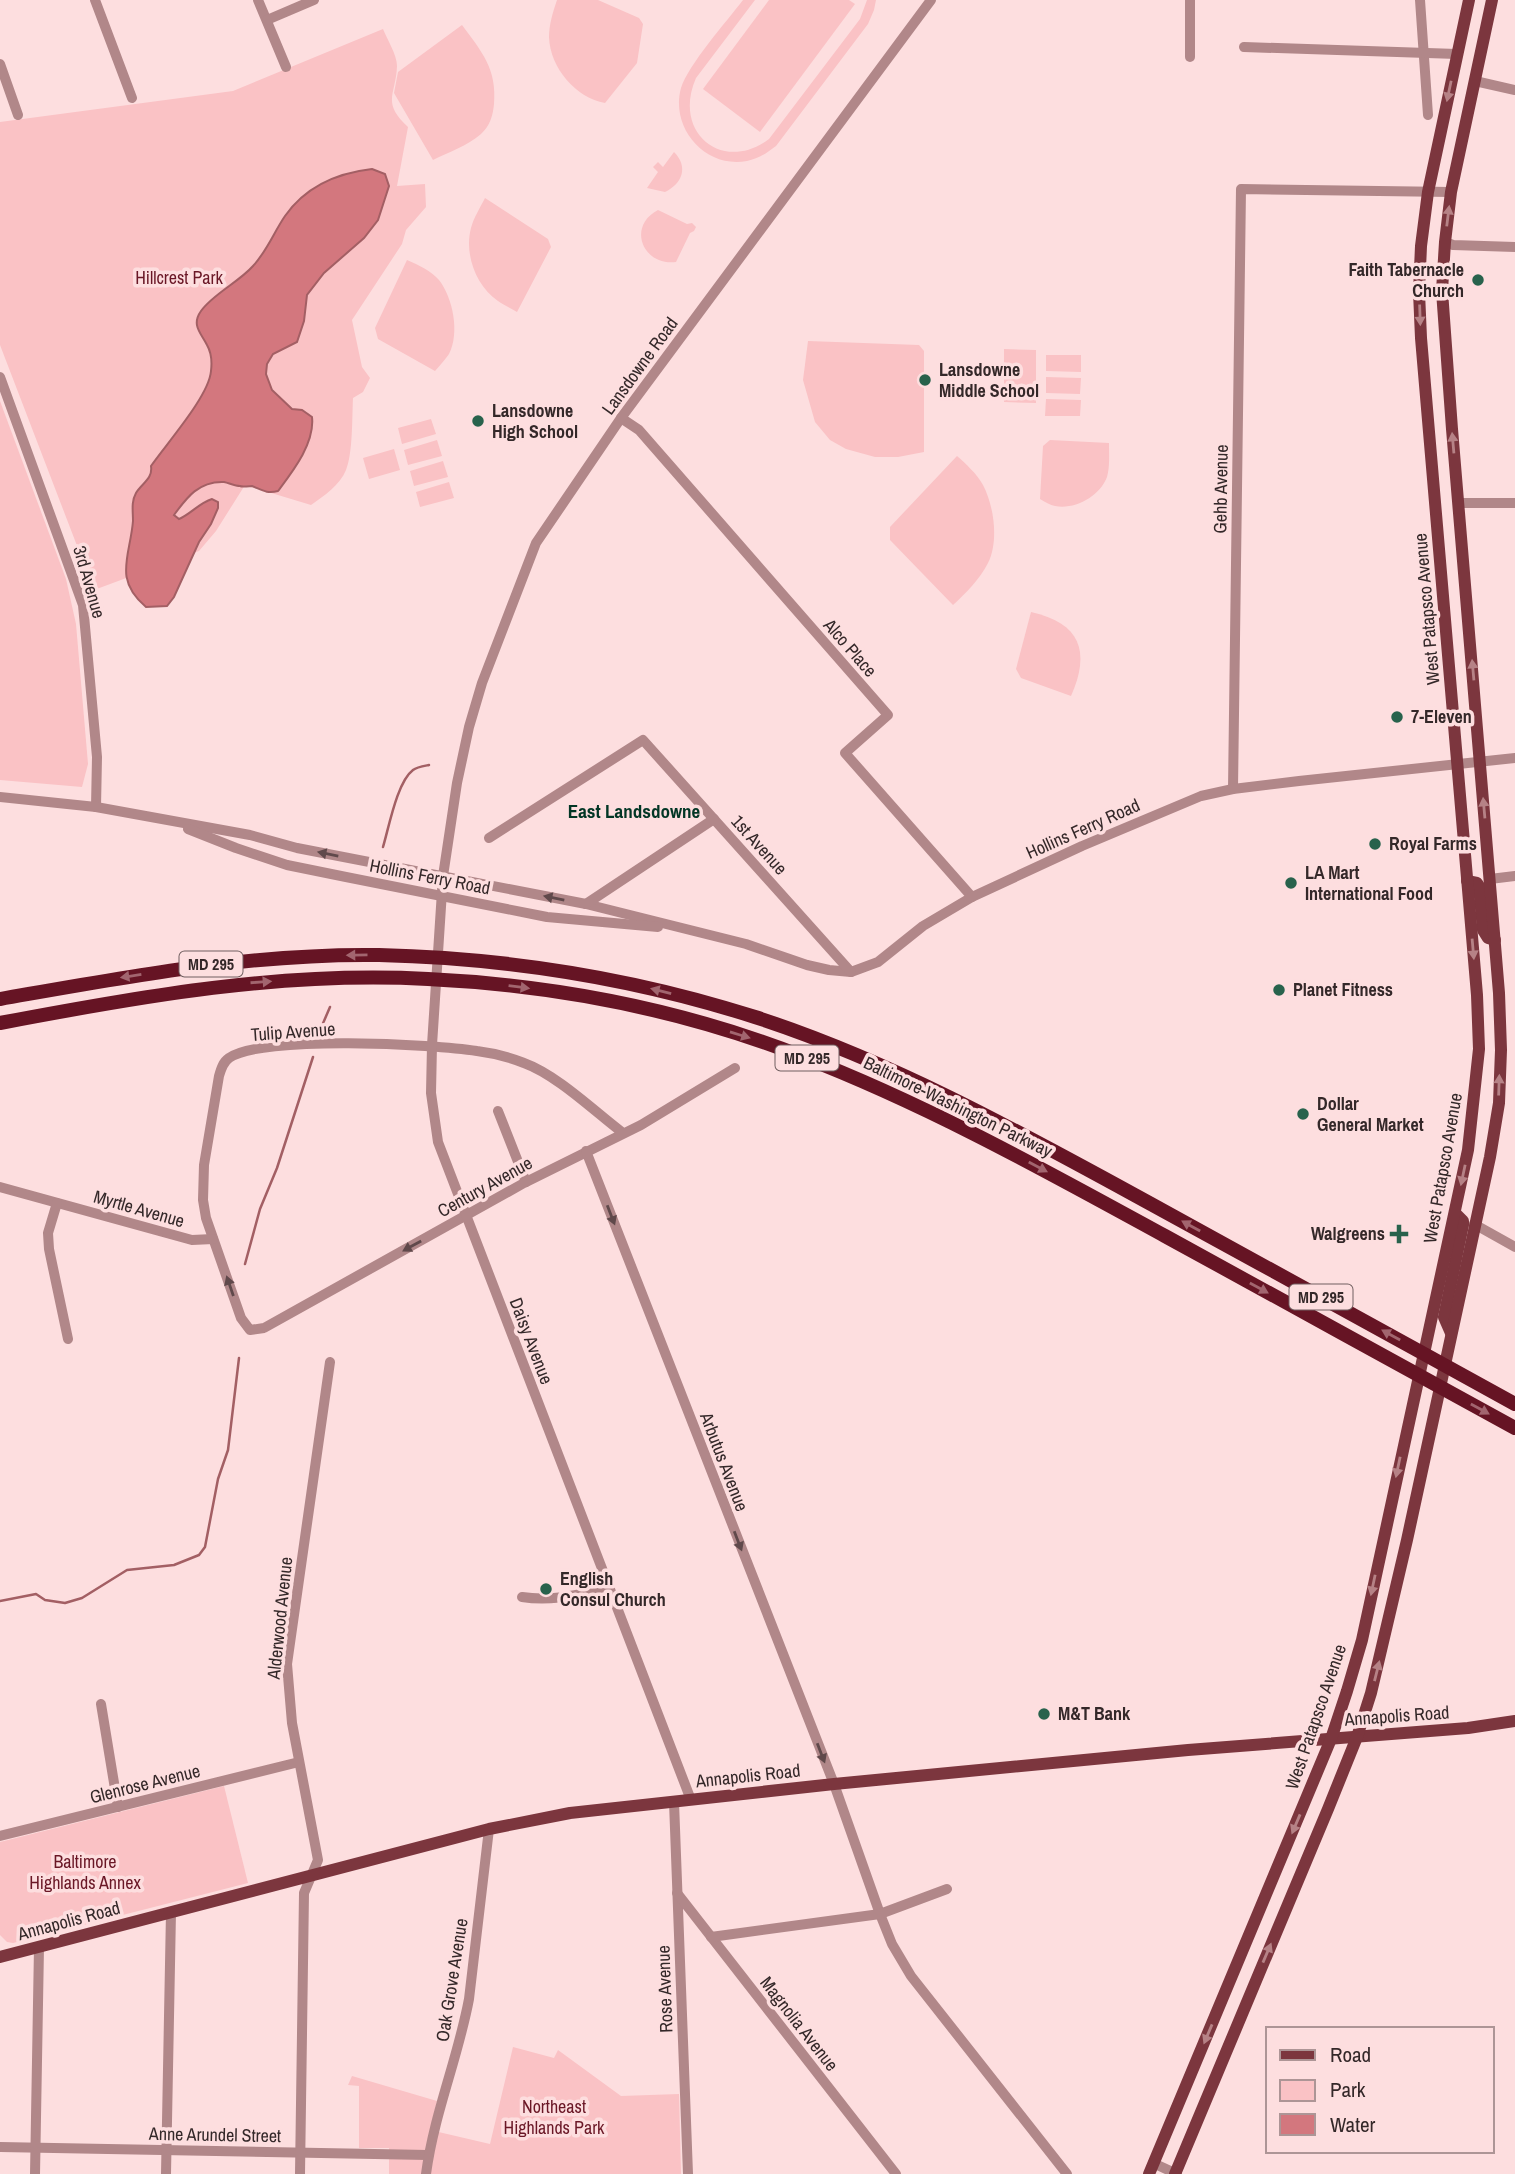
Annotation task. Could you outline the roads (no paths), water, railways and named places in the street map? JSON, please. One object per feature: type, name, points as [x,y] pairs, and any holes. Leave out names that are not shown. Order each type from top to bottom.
[{"type":"highway","name":"Baltimore-Washington Parkway","points":[[0,999],[227,962],[330,956],[425,957],[555,969],[658,990],[755,1017],[863,1057],[960,1102],[1515,1404]]},
{"type":"highway","name":"Baltimore-Washington Parkway","points":[[0,1023],[230,984],[332,978],[451,980],[552,991],[653,1011],[750,1038],[852,1076],[949,1121],[1515,1428]]},
{"type":"main road","name":"West Patapsco Avenue","points":[[1151,2169],[1331,1739],[1348,1691],[1362,1640],[1468,1150],[1479,1049],[1477,995],[1419,292],[1427,192],[1469,0]]},
{"type":"main road","points":[[1175,2174],[1357,1737],[1371,1693],[1434,1416],[1490,1157],[1499,1103],[1501,1049],[1495,940],[1442,291],[1451,192],[1492,0]]},
{"type":"main road","points":[[1467,881],[1474,881],[1479,886],[1483,930],[1488,938],[1495,940]]},
{"type":"main road","points":[[1451,1333],[1444,1317],[1463,1225],[1454,1213]]},
{"type":"main road","name":"Annapolis Road","points":[[0,1957],[489,1829],[570,1813],[834,1784],[1468,1728],[1515,1721]]},
{"type":"street","points":[[95,0],[132,99]]},
{"type":"street","points":[[258,0],[286,67]]},
{"type":"street","points":[[267,20],[314,0]]},
{"type":"street","name":"Lansdowne Road","points":[[443,876],[457,783],[469,727],[496,643],[536,543],[621,418],[931,0]]},
{"type":"street","points":[[1190,57],[1191,0]]},
{"type":"street","points":[[1420,0],[1428,115]]},
{"type":"street","points":[[1244,47],[1457,54]]},
{"type":"street","points":[[0,64],[18,115]]},
{"type":"street","points":[[1475,81],[1515,90]]},
{"type":"street","name":"Gehb Avenue","points":[[1233,789],[1241,189],[1427,192]]},
{"type":"street","points":[[1427,192],[1451,192]]},
{"type":"street","points":[[1445,242],[1453,245],[1515,247]]},
{"type":"street","name":"3rd Avenue","points":[[0,377],[83,606],[97,757],[96,807]]},
{"type":"street","name":"Alco Place","points":[[621,418],[639,430],[888,715],[845,753],[972,897]]},
{"type":"street","points":[[1458,503],[1515,503]]},
{"type":"street","name":"1st Avenue","points":[[489,838],[643,740],[851,972]]},
{"type":"street","name":"Hollins Ferry Road","points":[[0,797],[96,807],[250,835],[296,848],[586,904],[746,944],[807,965],[851,972],[878,962],[923,926],[972,897],[1201,796],[1233,789],[1515,758]]},
{"type":"street","points":[[586,904],[714,819]]},
{"type":"street","name":"Hollins Ferry Road","points":[[168,821],[236,848],[287,864],[547,917],[692,930]]},
{"type":"street","name":"Daisy Avenue","points":[[443,876],[431,1093],[438,1142],[691,1800]]},
{"type":"street","points":[[1490,878],[1515,876]]},
{"type":"street","name":"Tulip Avenue","points":[[250,1330],[241,1318],[206,1218],[202,1183],[219,1076],[223,1064],[230,1057],[257,1048],[305,1044],[432,1045],[479,1051],[527,1064],[545,1073],[623,1133]]},
{"type":"street","name":"Century Avenue","points":[[250,1330],[264,1328],[526,1182],[656,1117],[735,1068]]},
{"type":"street","points":[[498,1111],[526,1182]]},
{"type":"street","name":"Arbutus Avenue","points":[[586,1152],[834,1784],[880,1914],[900,1959],[1067,2174]]},
{"type":"street","name":"Myrtle Avenue","points":[[0,1187],[192,1240],[213,1239]]},
{"type":"street","points":[[57,1203],[48,1241],[68,1339]]},
{"type":"street","points":[[1474,1224],[1515,1247]]},
{"type":"street","name":"Alderwood Avenue","points":[[300,2174],[304,1893],[318,1860],[292,1723],[287,1664],[330,1362]]},
{"type":"street","points":[[522,1597],[541,1600],[562,1598],[610,1588]]},
{"type":"street","points":[[101,1704],[117,1807]]},
{"type":"street","name":"Glenrose Avenue","points":[[0,1836],[299,1762]]},
{"type":"street","name":"Rose Avenue","points":[[674,1802],[688,2174]]},
{"type":"street","name":"Oak Grove Avenue","points":[[426,2174],[428,2155],[466,2017],[489,1829]]},
{"type":"street","points":[[711,1937],[880,1914],[947,1889]]},
{"type":"street","name":"Magnolia Avenue","points":[[677,1893],[896,2174]]},
{"type":"street","points":[[166,2174],[170,1912]]},
{"type":"street","points":[[35,2174],[39,1947]]},
{"type":"street","name":"Anne Arundel Street","points":[[0,2147],[428,2155]]},
{"type":"street","points":[[1151,2169],[1175,2174]]},
{"type":"water","points":[[372,169],[385,174],[389,186],[378,220],[364,238],[324,273],[307,295],[304,321],[297,342],[273,354],[267,364],[266,374],[272,390],[292,409],[302,410],[312,417],[307,447],[278,491],[268,492],[252,486],[215,482],[201,487],[189,496],[174,515],[179,519],[212,499],[218,502],[218,508],[174,597],[167,606],[146,607],[136,597],[127,577],[133,500],[149,478],[151,466],[195,406],[209,381],[211,358],[198,329],[198,316],[212,299],[253,266],[285,216],[303,197],[335,178]]},
{"type":"waterway","points":[[383,847],[402,784],[413,770],[429,765]]},
{"type":"waterway","points":[[321,1028],[330,1007]]},
{"type":"waterway","points":[[245,1264],[260,1209],[277,1168],[313,1057]]},
{"type":"waterway","points":[[0,1601],[36,1594],[45,1600],[65,1603],[82,1598],[127,1570],[174,1565],[199,1555],[205,1547],[218,1479],[228,1450],[239,1358]]},
{"type":"place","name":"Faith Tabernacle Church","points":[[1478,280]]},
{"type":"place","name":"Lansdowne Middle School","points":[[925,380]]},
{"type":"place","name":"Lansdowne High School","points":[[478,421]]},
{"type":"place","name":"7-Eleven","points":[[1397,717]]},
{"type":"place","name":"Royal Farms","points":[[1375,844]]},
{"type":"place","name":"LA Mart International Food","points":[[1291,883]]},
{"type":"place","name":"Planet Fitness","points":[[1279,990]]},
{"type":"place","name":"Dollar General Market","points":[[1303,1114]]},
{"type":"place","name":"Walgreens","points":[[1399,1234]]},
{"type":"place","name":"English Consul Church","points":[[546,1589]]},
{"type":"place","name":"M&T Bank","points":[[1044,1714]]},
{"type":"district","name":"East Landsdowne","points":[[634,811]]},
{"type":"park label","name":"Hillcrest Park","points":[[179,278]]},
{"type":"park label","name":"Baltimore Highlands Annex","points":[[85,1872]]},
{"type":"park label","name":"Northeast Highlands Park","points":[[554,2117]]}]
